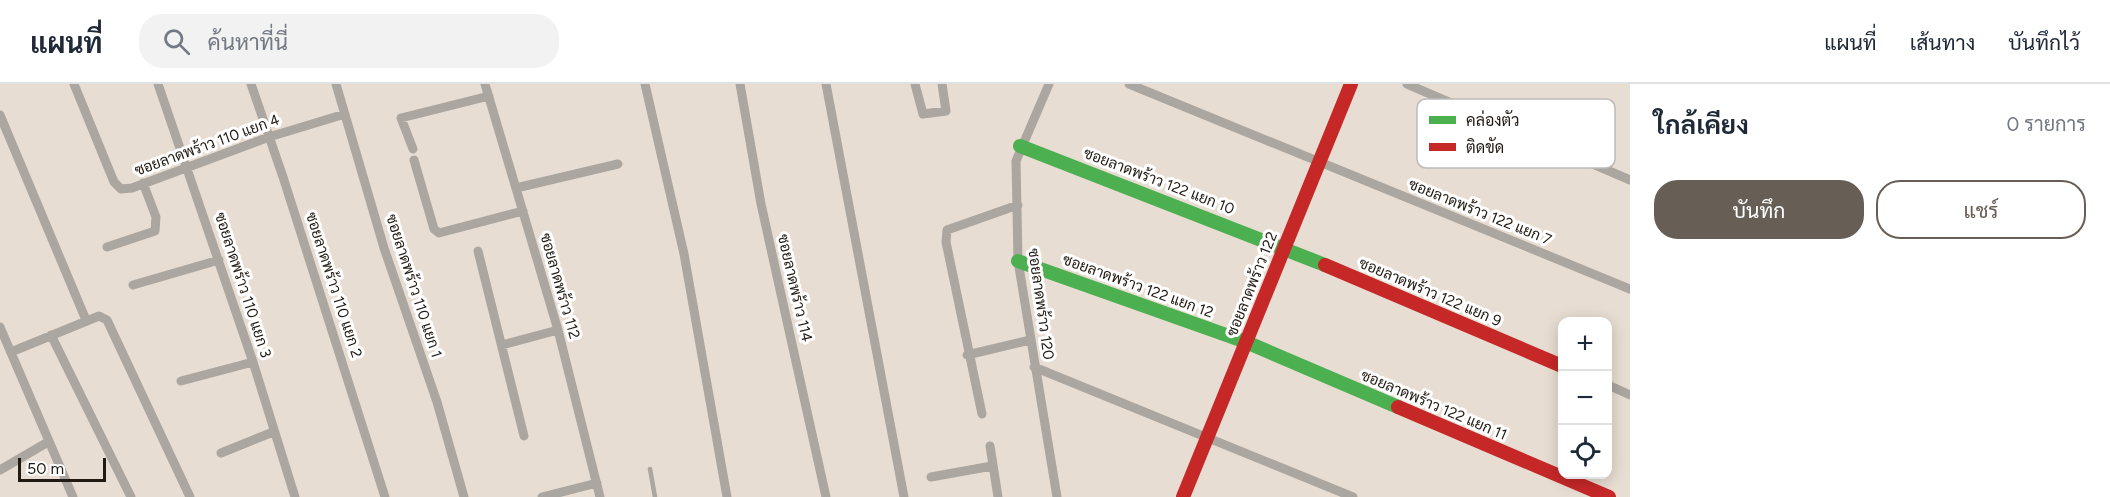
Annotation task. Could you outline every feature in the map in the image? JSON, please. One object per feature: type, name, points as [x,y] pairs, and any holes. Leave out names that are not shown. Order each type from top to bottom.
[{"type":"street","name":"ซอยลาดพร้าว 110 แยก 4","points":[[74,84],[114,182],[121,189],[269,137],[345,114]]},
{"type":"street","name":"ซอยลาดพร้าว 110 แยก 3","points":[[158,84],[253,362],[294,497]]},
{"type":"street","name":"ซอยลาดพร้าว 110 แยก 2","points":[[250,84],[385,497]]},
{"type":"street","name":"ซอยลาดพร้าว 110 แยก 1","points":[[336,84],[384,248],[437,402],[464,497]]},
{"type":"street","name":"ซอยลาดพร้าว 112","points":[[486,84],[558,330],[600,497]]},
{"type":"street","points":[[645,84],[684,254],[727,497]]},
{"type":"street","name":"ซอยลาดพร้าว 114","points":[[740,84],[761,204],[826,497]]},
{"type":"street","points":[[826,84],[904,497]]},
{"type":"street","points":[[915,84],[923,114],[946,111],[942,84]]},
{"type":"street","name":"ซอยลาดพร้าว 120","points":[[1049,84],[1020,146],[1016,161],[1018,261],[1057,497]]},
{"type":"street","name":"ซอยลาดพร้าว 122 แยก 7","points":[[1129,84],[1630,289]]},
{"type":"street","name":"ซอยลาดพร้าว 122","points":[[1184,497],[1352,84]]},
{"type":"street","points":[[1407,84],[1442,99]]},
{"type":"street","points":[[413,149],[401,118],[489,96]]},
{"type":"street","points":[[0,115],[86,320]]},
{"type":"street","name":"ซอยลาดพร้าว 122 แยก 10","points":[[1020,146],[1285,248]]},
{"type":"street","points":[[414,160],[434,229],[439,233],[523,211]]},
{"type":"street","points":[[516,188],[618,164]]},
{"type":"street","points":[[1602,168],[1630,180]]},
{"type":"street","points":[[107,247],[154,231],[157,225],[156,217],[143,183]]},
{"type":"street","points":[[982,414],[967,355],[946,242],[947,230],[1018,205]]},
{"type":"street","name":"ซอยลาดพร้าว 122 แยก 9","points":[[1285,248],[1558,364]]},
{"type":"street","points":[[478,251],[524,436]]},
{"type":"street","points":[[133,285],[219,260]]},
{"type":"street","name":"ซอยลาดพร้าว 122 แยก 12","points":[[1018,261],[1246,342]]},
{"type":"street","points":[[11,352],[86,320],[99,316],[107,320],[190,497]]},
{"type":"street","points":[[0,327],[73,497]]},
{"type":"street","points":[[502,345],[558,330]]},
{"type":"street","points":[[51,335],[130,497]]},
{"type":"street","points":[[967,355],[1030,340]]},
{"type":"street","name":"ซอยลาดพร้าว 122 แยก 11","points":[[1246,342],[1610,497]]},
{"type":"street","points":[[181,381],[253,362]]},
{"type":"street","points":[[1034,367],[1353,497]]},
{"type":"street","points":[[1612,387],[1630,395]]},
{"type":"street","points":[[221,453],[273,432]]},
{"type":"street","points":[[0,470],[48,442]]},
{"type":"street","points":[[990,446],[998,497]]},
{"type":"street","points":[[931,477],[992,466]]},
{"type":"street","points":[[542,497],[597,483]]},
{"type":"lane","points":[[650,469],[655,497]]},
{"type":"traffic: fast","points":[[1020,146],[1325,265]]},
{"type":"traffic: fast","points":[[1018,261],[1246,342],[1398,407]]},
{"type":"traffic: jam","points":[[1183,497],[1351,84]]},
{"type":"traffic: jam","points":[[1325,265],[1558,364]]},
{"type":"traffic: jam","points":[[1398,407],[1609,497]]}]
